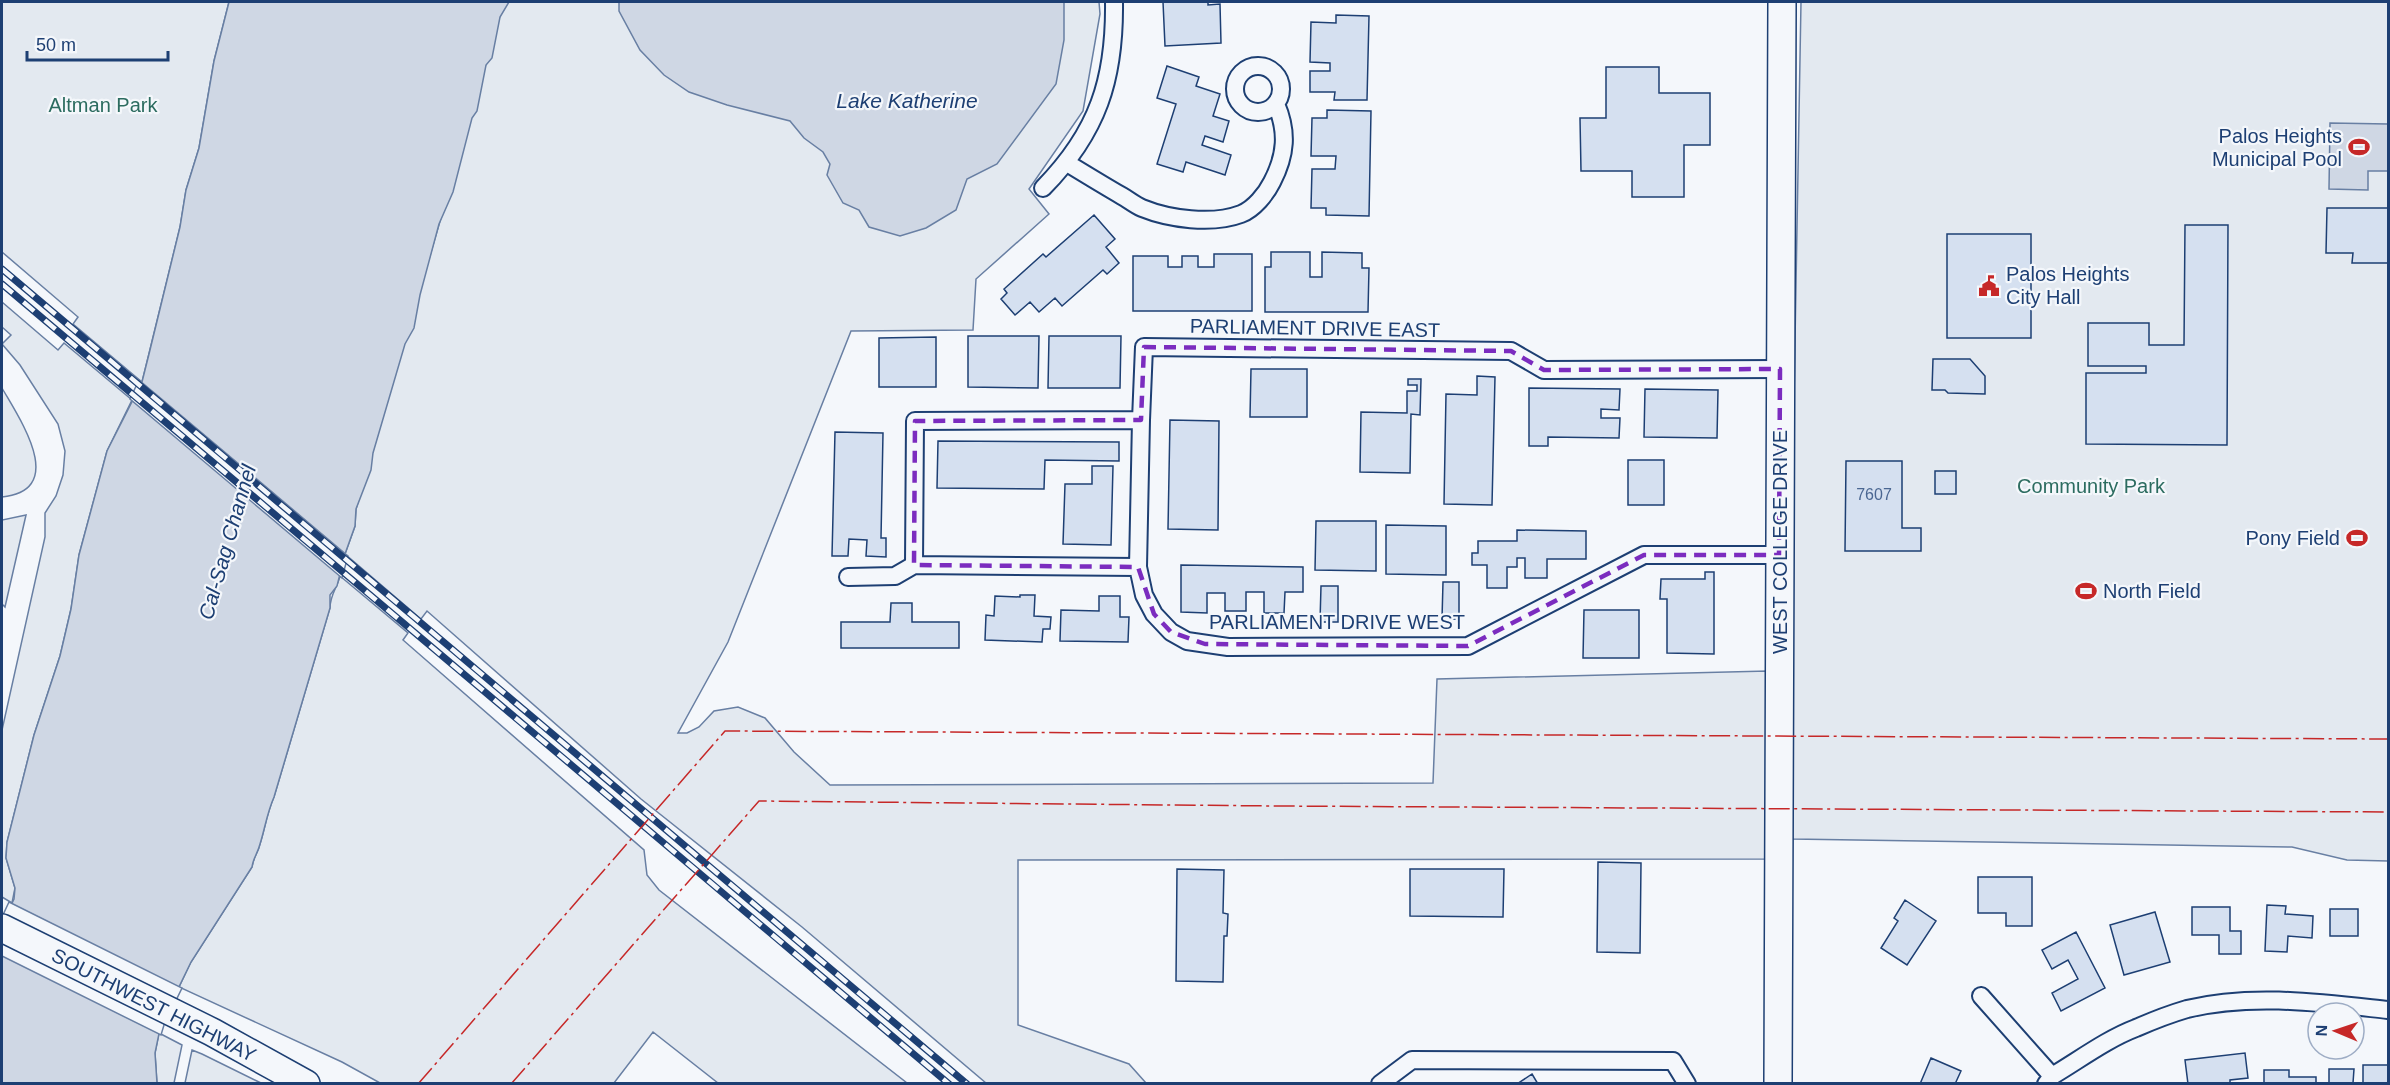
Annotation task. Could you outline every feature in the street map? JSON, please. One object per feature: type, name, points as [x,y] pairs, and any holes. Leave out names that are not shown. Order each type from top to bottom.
[{"type":"main road","name":"WEST COLLEGE DRIVE","points":[[1778,1083],[1782,2]]},
{"type":"main road","name":"SOUTHWEST HIGHWAY","points":[[2,928],[212,1032],[306,1083]]},
{"type":"street","points":[[1043,188],[1067,163],[1090,126],[1112,60],[1114,2]]},
{"type":"street","points":[[1067,163],[1140,207],[1156,213],[1202,219],[1241,214],[1254,205],[1269,188],[1281,165],[1285,149],[1284,128],[1276,104]]},
{"type":"street","name":"PARLIAMENT DRIVE EAST","points":[[1141,420],[1144,347],[1511,351],[1544,370],[1780,369]]},
{"type":"street","points":[[914,565],[915,421],[1141,420]]},
{"type":"street","name":"PARLIAMENT DRIVE WEST","points":[[1141,420],[1138,567],[1144,595],[1154,614],[1171,632],[1187,641],[1228,646],[1468,646],[1644,555],[1779,555]]},
{"type":"street","points":[[849,577],[895,576],[914,565],[1138,567]]},
{"type":"street","points":[[1981,996],[2049,1080],[2133,1029],[2187,1009],[2223,1003],[2259,1001],[2306,1002],[2388,1011]]},
{"type":"street","points":[[1380,1083],[1412,1060],[1673,1061],[1688,1083]]},
{"type":"highlighted area","points":[[1144,347],[1511,351],[1544,370],[1780,369],[1779,555],[1644,555],[1468,646],[1205,644],[1171,632],[1154,614],[1138,567],[914,565],[915,421],[1141,420]]},
{"type":"green space","name":"Altman Park","points":[[2,2],[229,2],[214,61],[199,148],[186,190],[180,227],[142,382],[73,324],[78,317],[2,252]]},
{"type":"green space","points":[[504,2],[1099,2],[1100,14],[1083,111],[1029,189],[1049,214],[976,279],[973,330],[851,331],[728,642],[678,733],[687,733],[699,727],[714,711],[738,707],[765,718],[794,752],[830,785],[1433,783],[1437,679],[1768,671],[1767,859],[1018,860],[1018,1025],[1129,1064],[1146,1083],[986,1083],[802,927],[641,799],[427,611],[421,619],[345,554],[355,526],[356,509]]},
{"type":"green space","name":"Community Park","points":[[1801,2],[2388,2],[2388,861],[2347,860],[2292,847],[1792,839],[1791,567]]},
{"type":"green space","points":[[2,302],[58,350],[64,343],[132,400],[107,451],[79,555],[71,609],[60,656],[34,735],[7,842],[6,858],[15,888],[12,903],[2,897],[2,730],[45,537],[45,513],[56,496],[63,475],[65,451],[58,424],[20,365],[2,344],[11,335],[2,327]]},
{"type":"green space","points":[[2,388],[27,434],[34,451],[36,467],[33,481],[22,492],[2,497]]},
{"type":"green space","points":[[26,515],[5,607],[2,604],[2,520]]},
{"type":"green space","points":[[340,576],[408,633],[403,640],[644,850],[647,875],[659,890],[907,1083],[718,1083],[653,1032],[614,1083],[380,1083],[342,1062],[179,987],[191,962],[252,867],[331,599]]},
{"type":"green space","points":[[159,1033],[182,1045],[174,1083],[157,1084],[155,1053]]},
{"type":"green space","points":[[192,1050],[202,1054],[261,1083],[185,1083]]},
{"type":"water","name":"Cal-Sag Channel","points":[[229,2],[509,2],[500,17],[492,58],[486,65],[477,111],[472,118],[453,192],[439,224],[420,295],[414,328],[405,344],[373,453],[371,470],[356,509],[355,526],[337,586],[330,595],[330,608],[259,847],[252,867],[191,962],[161,1024],[155,1053],[157,1083],[2,1083],[2,924],[14,899],[15,888],[6,858],[7,842],[34,735],[60,656],[71,609],[79,555],[107,451],[142,382],[180,227],[186,190],[199,148],[214,61]]},
{"type":"water","name":"Lake Katherine","points":[[619,2],[1064,2],[1064,40],[1056,84],[997,164],[967,179],[956,210],[926,228],[900,236],[869,227],[859,210],[843,203],[827,175],[830,164],[823,152],[804,138],[790,121],[727,105],[689,92],[664,75],[640,50],[619,11]]},
{"type":"water","name":"Palos Heights Municipal Pool","points":[[2330,123],[2388,124],[2388,171],[2368,171],[2368,190],[2329,189]]},
{"type":"pier","points":[[139,380],[348,556],[342,578],[130,399]]},
{"type":"pier","points":[[9,902],[182,988],[161,1035],[2,956],[2,917]]},
{"type":"building","points":[[1163,2],[1220,4],[1221,43],[1165,46]]},
{"type":"building","points":[[1336,15],[1369,16],[1367,100],[1334,100],[1335,92],[1310,92],[1310,71],[1330,71],[1330,63],[1310,62],[1311,22],[1336,23]]},
{"type":"building","points":[[1167,66],[1199,77],[1196,86],[1220,94],[1213,116],[1229,121],[1223,142],[1205,136],[1202,145],[1231,155],[1225,175],[1186,162],[1183,172],[1157,164],[1176,104],[1157,98]]},
{"type":"building","points":[[1606,67],[1659,67],[1659,93],[1710,93],[1710,145],[1684,145],[1684,197],[1632,197],[1632,171],[1581,171],[1580,118],[1606,118]]},
{"type":"building","points":[[1327,110],[1371,111],[1369,216],[1326,215],[1326,208],[1311,208],[1312,169],[1335,169],[1336,156],[1311,156],[1312,118],[1327,118]]},
{"type":"building","points":[[2327,208],[2388,208],[2388,263],[2352,263],[2353,253],[2326,253]]},
{"type":"building","points":[[1094,215],[1115,239],[1106,247],[1119,263],[1107,274],[1103,270],[1062,306],[1055,298],[1039,312],[1030,302],[1015,315],[1001,299],[1007,293],[1004,289],[1043,254],[1046,257]]},
{"type":"building","points":[[2185,225],[2228,225],[2227,445],[2086,444],[2086,373],[2146,373],[2146,366],[2088,366],[2088,323],[2149,323],[2149,345],[2184,345]]},
{"type":"building","name":"Palos Heights City Hall","points":[[1947,234],[2031,234],[2031,338],[1947,338]]},
{"type":"building","points":[[1271,252],[1310,252],[1310,277],[1322,277],[1322,252],[1362,253],[1362,268],[1369,268],[1368,312],[1265,312],[1265,267],[1271,267]]},
{"type":"building","points":[[1214,254],[1252,254],[1252,311],[1133,311],[1133,256],[1168,256],[1168,267],[1182,267],[1182,256],[1198,256],[1198,267],[1214,267]]},
{"type":"building","points":[[968,336],[1039,336],[1038,388],[968,387]]},
{"type":"building","points":[[1049,336],[1121,336],[1120,388],[1048,388]]},
{"type":"building","points":[[936,337],[936,387],[879,387],[879,338]]},
{"type":"building","points":[[1933,359],[1970,359],[1985,376],[1985,394],[1932,390]]},
{"type":"building","points":[[1251,369],[1307,369],[1307,417],[1250,417]]},
{"type":"building","points":[[1477,376],[1495,377],[1492,505],[1444,504],[1446,394],[1477,395]]},
{"type":"building","points":[[1408,379],[1421,379],[1420,415],[1411,414],[1410,473],[1360,472],[1361,412],[1407,413],[1407,391],[1417,391],[1417,385],[1408,385]]},
{"type":"building","points":[[1529,388],[1620,389],[1619,410],[1601,409],[1601,418],[1620,418],[1619,438],[1548,437],[1548,446],[1529,446]]},
{"type":"building","points":[[1645,389],[1718,390],[1717,438],[1644,437]]},
{"type":"building","points":[[1170,420],[1219,421],[1218,530],[1168,529]]},
{"type":"building","points":[[835,432],[883,433],[881,538],[886,538],[886,557],[866,556],[867,540],[849,539],[848,556],[832,556]]},
{"type":"building","points":[[938,441],[1119,442],[1119,461],[1045,460],[1044,489],[937,488]]},
{"type":"building","points":[[1628,460],[1664,460],[1664,505],[1628,505]]},
{"type":"building","points":[[1846,461],[1902,461],[1902,528],[1921,528],[1921,551],[1845,551]]},
{"type":"building","points":[[1092,466],[1113,466],[1111,545],[1063,544],[1065,484],[1092,484]]},
{"type":"building","points":[[1935,471],[1956,471],[1956,494],[1935,494]]},
{"type":"building","points":[[1316,521],[1376,521],[1376,571],[1315,570]]},
{"type":"building","points":[[1386,525],[1446,526],[1446,575],[1386,574]]},
{"type":"building","points":[[1517,530],[1586,531],[1586,559],[1547,559],[1547,578],[1525,578],[1525,558],[1517,558],[1517,567],[1507,567],[1507,588],[1487,588],[1487,565],[1472,565],[1472,553],[1478,553],[1478,541],[1517,541]]},
{"type":"building","points":[[1181,565],[1303,567],[1303,592],[1285,592],[1284,613],[1264,613],[1264,592],[1246,592],[1246,611],[1225,611],[1225,593],[1207,593],[1207,613],[1181,612]]},
{"type":"building","points":[[1705,572],[1714,572],[1714,654],[1667,653],[1667,599],[1660,599],[1661,579],[1705,579]]},
{"type":"building","points":[[1443,582],[1459,582],[1459,619],[1442,619]]},
{"type":"building","points":[[1321,586],[1338,586],[1338,622],[1320,622]]},
{"type":"building","points":[[1020,595],[1035,595],[1034,616],[1051,617],[1050,629],[1043,629],[1042,642],[985,640],[986,615],[994,616],[995,596],[1020,597]]},
{"type":"building","points":[[1099,596],[1120,596],[1120,617],[1129,617],[1128,642],[1060,641],[1061,610],[1099,611]]},
{"type":"building","points":[[891,603],[912,603],[912,622],[959,622],[959,648],[841,648],[841,622],[890,622]]},
{"type":"building","points":[[1584,610],[1639,610],[1639,658],[1583,658]]},
{"type":"building","points":[[1598,862],[1641,863],[1640,953],[1597,952]]},
{"type":"building","points":[[1177,869],[1224,870],[1223,913],[1228,914],[1227,936],[1224,936],[1223,982],[1176,981]]},
{"type":"building","points":[[1410,869],[1504,869],[1503,917],[1410,916]]},
{"type":"building","points":[[1978,877],[2032,877],[2032,926],[2006,926],[2006,913],[1978,913]]},
{"type":"building","points":[[1905,900],[1936,921],[1907,965],[1881,948],[1898,921],[1894,918]]},
{"type":"building","points":[[2267,905],[2286,906],[2285,914],[2313,916],[2312,938],[2288,936],[2287,952],[2265,951]]},
{"type":"building","points":[[2192,907],[2230,907],[2230,931],[2241,931],[2241,954],[2219,954],[2219,935],[2192,935]]},
{"type":"building","points":[[2330,909],[2358,909],[2358,936],[2330,936]]},
{"type":"building","points":[[2155,912],[2170,962],[2124,975],[2110,925]]},
{"type":"building","points":[[2076,932],[2105,988],[2061,1011],[2052,993],[2078,979],[2068,960],[2052,969],[2042,950]]},
{"type":"building","points":[[2245,1053],[2248,1078],[2230,1080],[2230,1084],[2188,1084],[2185,1060]]},
{"type":"building","points":[[1931,1058],[1961,1071],[1955,1084],[1920,1084]]},
{"type":"building","points":[[2363,1065],[2388,1065],[2388,1084],[2329,1084],[2329,1069],[2354,1069],[2353,1083],[2363,1083]]},
{"type":"building","points":[[2264,1070],[2289,1070],[2289,1077],[2316,1077],[2316,1084],[2264,1084]]},
{"type":"building","points":[[1532,1074],[1538,1084],[1517,1084]]},
{"type":"railway","points":[[2,269],[967,1084]]},
{"type":"railway","points":[[2,284],[949,1084]]},
{"type":"power","points":[[418,1084],[725,731],[2388,739]]},
{"type":"power","points":[[511,1084],[759,801],[2388,812]]},
{"type":"place","name":"Palos Heights Municipal Pool","points":[[2359,147]]},
{"type":"place","name":"Palos Heights City Hall","points":[[1989,286]]},
{"type":"place","name":"Pony Field","points":[[2357,538]]},
{"type":"place","name":"North Field","points":[[2086,591]]}]
